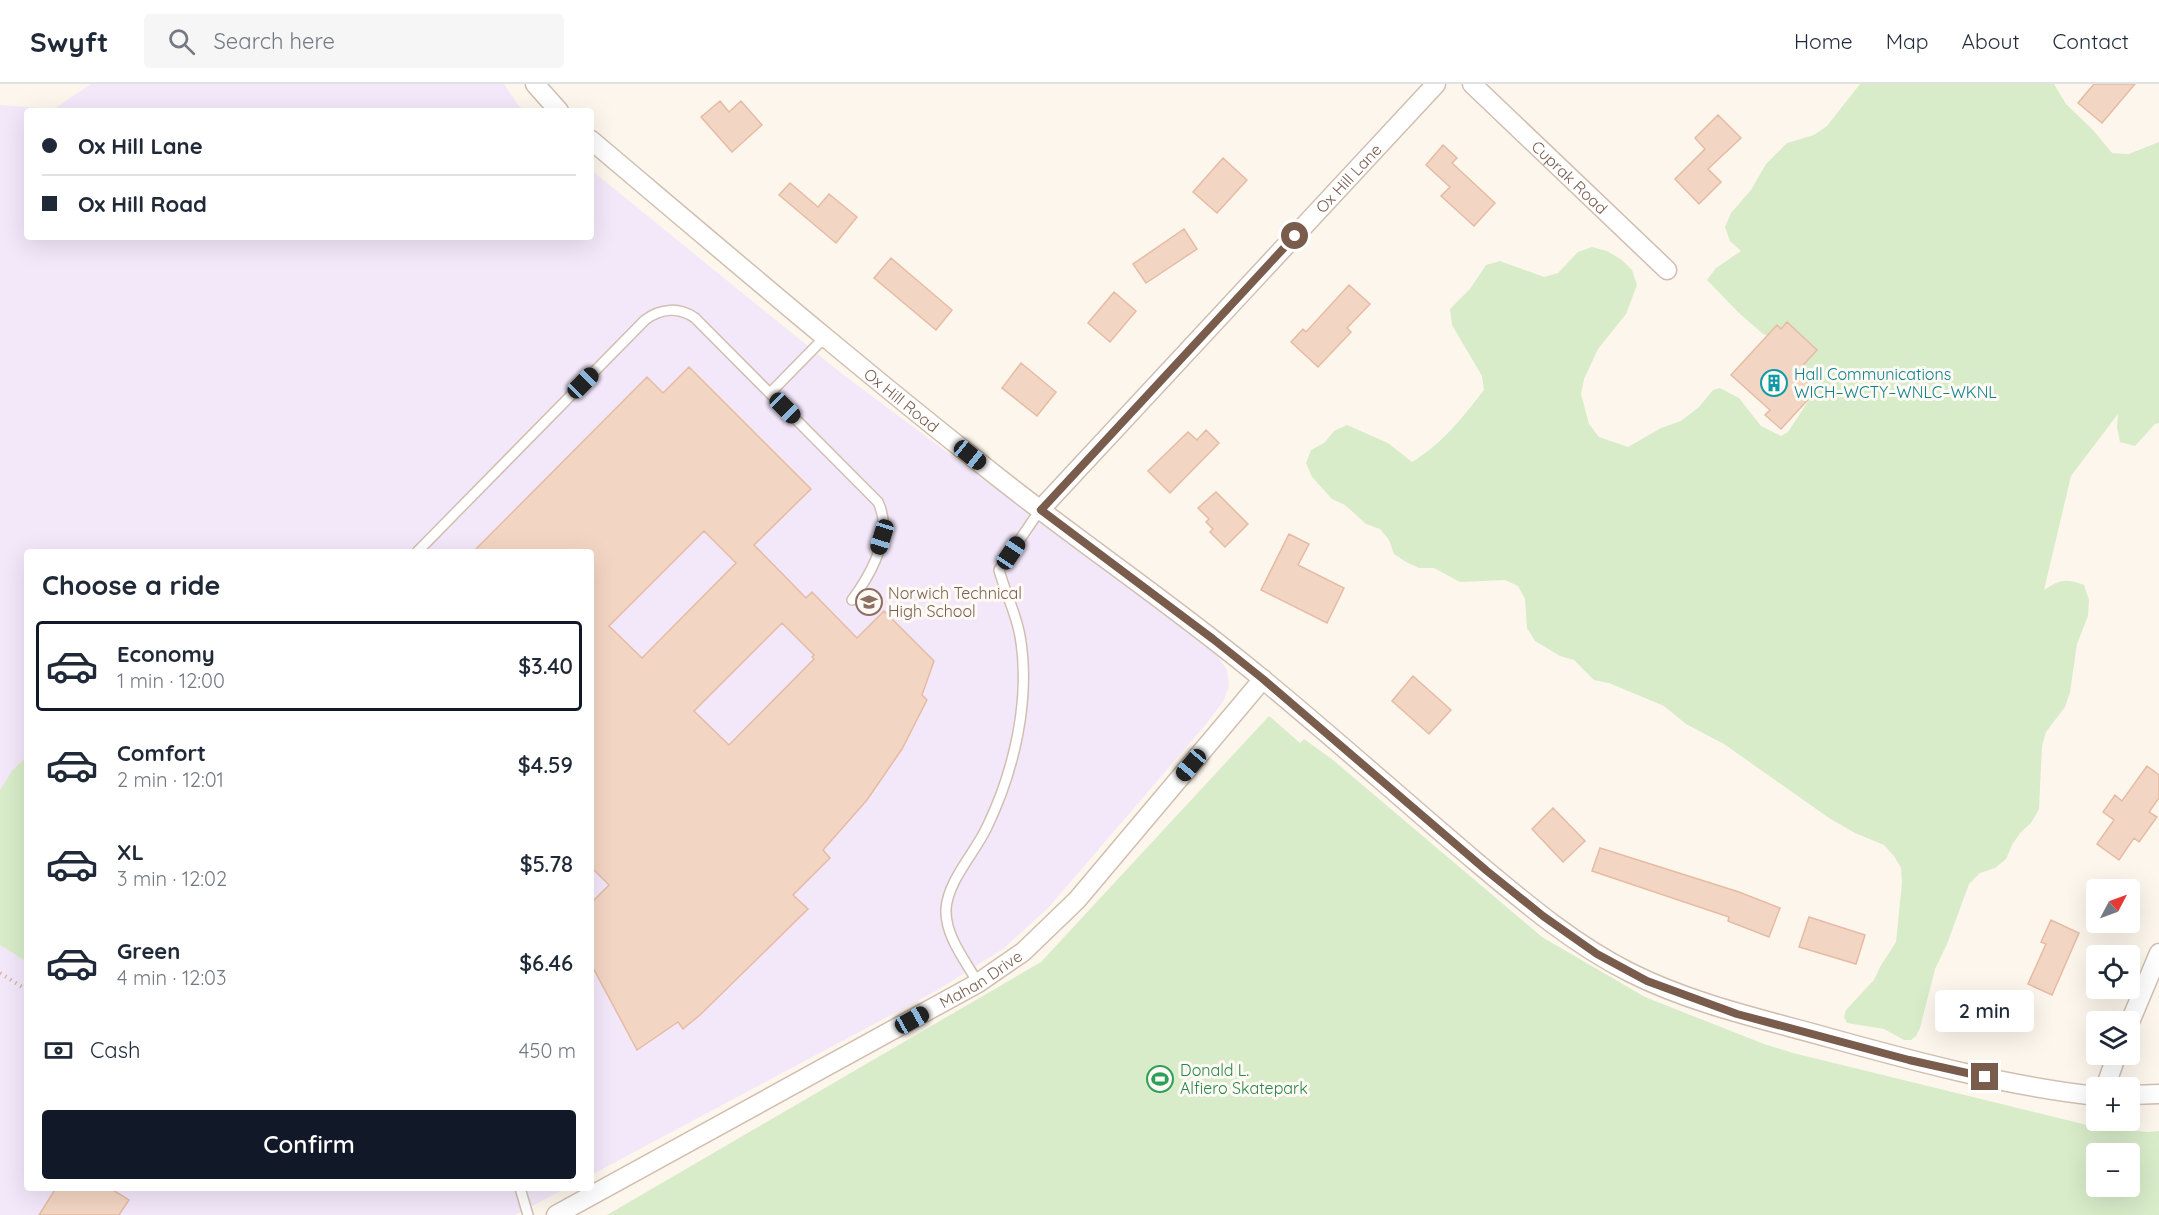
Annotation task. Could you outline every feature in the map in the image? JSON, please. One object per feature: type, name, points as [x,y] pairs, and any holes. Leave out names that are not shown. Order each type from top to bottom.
[{"type":"street","points":[[535,84],[556,108]]},
{"type":"street","name":"Ox Hill Lane","points":[[1041,510],[1436,84]]},
{"type":"street","name":"Cuprak Road","points":[[1472,84],[1667,270]]},
{"type":"street","name":"Ox Hill Road","points":[[594,143],[825,337],[1041,510],[1213,639],[1535,910],[1597,954],[1633,974],[1737,1014],[1909,1060],[2034,1087],[2086,1094]]},
{"type":"street","name":"Mahan Drive","points":[[556,1215],[978,983],[1023,952],[1077,900],[1263,679]]},
{"type":"street","points":[[2135,1011],[2159,952]]},
{"type":"street","points":[[2140,1095],[2159,1094]]},
{"type":"lane","points":[[420,549],[645,320],[657,313],[670,310],[695,318],[874,496],[881,509],[884,530],[878,552],[866,580],[852,600]]},
{"type":"lane","points":[[770,393],[825,337]]},
{"type":"lane","points":[[978,983],[951,937],[946,905],[952,886],[988,825],[1010,766],[1019,724],[1022,662],[1019,630],[999,570],[1041,510]]},
{"type":"lane","points":[[521,1191],[528,1215]]},
{"type":"path","points":[[0,973],[24,988]]},
{"type":"shaded area","name":"Norwich Technical High School","points":[[91,84],[504,84],[522,108],[55,108]]},
{"type":"shaded area","name":"Norwich Technical High School","points":[[0,105],[40,108],[24,108],[24,240],[594,240],[594,172],[841,373],[1215,652],[1227,670],[1229,686],[1224,700],[1207,723],[1049,907],[1003,949],[936,991],[594,1173],[594,549],[24,549],[24,1191],[560,1191],[515,1215],[0,1215]]},
{"type":"green space","points":[[1860,84],[2054,84],[2066,104],[2093,130],[2112,153],[2129,154],[2159,142],[2159,423],[2155,424],[2135,446],[2120,442],[2117,427],[2118,414],[2071,476],[2044,590],[2063,581],[2084,585],[2089,600],[2088,616],[2077,644],[2070,692],[2065,707],[2046,732],[2042,746],[2039,809],[2031,823],[2012,845],[2006,859],[1995,868],[1980,873],[1969,884],[1947,944],[1935,969],[1920,1028],[1911,1040],[1904,1040],[1884,1029],[1847,1023],[1844,1017],[1846,1010],[1874,980],[1896,942],[1902,883],[1901,868],[1884,845],[1855,833],[1829,818],[1724,744],[1686,724],[1664,706],[1609,683],[1594,680],[1574,660],[1560,656],[1535,641],[1527,628],[1525,599],[1518,586],[1505,580],[1460,582],[1434,568],[1419,568],[1406,562],[1394,554],[1389,540],[1380,529],[1366,524],[1345,505],[1332,499],[1312,477],[1306,463],[1311,450],[1324,443],[1334,431],[1347,425],[1388,443],[1412,462],[1423,455],[1451,429],[1484,390],[1482,376],[1452,325],[1450,309],[1470,289],[1486,265],[1500,261],[1544,277],[1558,273],[1578,252],[1592,247],[1607,251],[1622,260],[1632,270],[1637,285],[1626,314],[1598,349],[1584,379],[1581,394],[1589,424],[1599,437],[1628,447],[1661,428],[1681,421],[1699,407],[1713,390],[1720,388],[1739,398],[1761,426],[1781,436],[1788,432],[1809,400],[1811,383],[1785,341],[1763,334],[1707,280],[1716,268],[1741,251],[1730,241],[1725,227],[1731,213],[1751,190],[1766,164],[1787,143],[1814,135],[1827,126]]},
{"type":"green space","points":[[1269,716],[1300,743],[1304,739],[1333,760],[1542,937],[1645,997],[1764,1044],[1793,1053],[2086,1125],[2086,1131],[2159,1131],[2159,1215],[607,1215],[1041,962]]},
{"type":"green space","points":[[24,759],[24,960],[0,945],[0,790],[12,771]]},
{"type":"building","points":[[2094,84],[2135,84],[2102,123],[2078,103]]},
{"type":"building","points":[[720,101],[729,112],[741,101],[762,125],[732,152],[701,117]]},
{"type":"building","points":[[1718,115],[1741,138],[1708,169],[1721,182],[1699,204],[1675,179],[1705,149],[1695,138]]},
{"type":"building","points":[[1443,145],[1457,158],[1452,163],[1495,203],[1474,226],[1441,196],[1450,187],[1426,165]]},
{"type":"building","points":[[1223,158],[1247,180],[1217,213],[1193,192]]},
{"type":"building","points":[[790,183],[818,207],[829,194],[857,217],[836,243],[779,195]]},
{"type":"building","points":[[1184,229],[1197,249],[1146,283],[1133,264]]},
{"type":"building","points":[[891,258],[952,310],[936,330],[874,278]]},
{"type":"building","points":[[1349,285],[1370,304],[1347,328],[1351,332],[1318,367],[1291,342],[1303,329],[1306,332]]},
{"type":"building","points":[[1114,292],[1136,311],[1110,342],[1088,323]]},
{"type":"building","name":"Hall Communications WICH–WCTY–WNLC–WKNL","points":[[1787,322],[1817,350],[1796,373],[1816,391],[1781,429],[1765,415],[1770,410],[1731,375],[1777,325],[1781,329]]},
{"type":"building","points":[[1021,363],[1056,392],[1037,416],[1002,388]]},
{"type":"building","points":[[689,367],[811,489],[754,545],[806,598],[812,592],[857,638],[884,611],[934,661],[922,695],[927,700],[902,749],[867,800],[823,850],[830,858],[793,895],[808,909],[683,1029],[678,1022],[637,1050],[594,970],[594,900],[609,885],[594,870],[594,549],[476,549],[647,377],[663,393]],"holes":[[[704,531],[736,563],[642,658],[609,626]],[[782,623],[814,655],[812,657],[814,659],[729,745],[694,711]]]},
{"type":"building","points":[[1206,430],[1219,443],[1170,493],[1148,471],[1188,432],[1197,440]]},
{"type":"building","points":[[1216,492],[1248,524],[1225,547],[1210,532],[1213,529],[1206,522],[1209,519],[1198,508]]},
{"type":"building","points":[[1289,534],[1309,544],[1298,565],[1344,588],[1327,623],[1261,590]]},
{"type":"building","points":[[1413,676],[1451,710],[1429,734],[1392,701]]},
{"type":"building","points":[[2147,766],[2159,775],[2159,798],[2149,812],[2157,817],[2139,842],[2134,838],[2119,860],[2097,844],[2114,820],[2103,812],[2115,795],[2122,801]]},
{"type":"building","points":[[1553,808],[1585,841],[1563,862],[1532,829]]},
{"type":"building","points":[[1600,848],[1739,892],[1780,908],[1769,937],[1728,921],[1729,917],[1592,871]]},
{"type":"building","points":[[1809,917],[1865,935],[1856,964],[1799,947]]},
{"type":"building","points":[[2051,920],[2079,933],[2052,995],[2028,984],[2046,944],[2041,942]]},
{"type":"building","points":[[54,1191],[115,1191],[129,1200],[119,1215],[39,1215]]},
{"type":"place","name":"Hall Communications WICH–WCTY–WNLC–WKNL","points":[[1774,383]]},
{"type":"place","name":"Norwich Technical High School","points":[[869,602]]},
{"type":"place","name":"Donald L. Alfiero Skatepark","points":[[1160,1079]]},
{"type":"route","points":[[1295,236],[1041,510],[1213,639],[1487,871],[1543,916],[1597,954],[1647,981],[1737,1014],[1909,1060],[1985,1077]]}]
